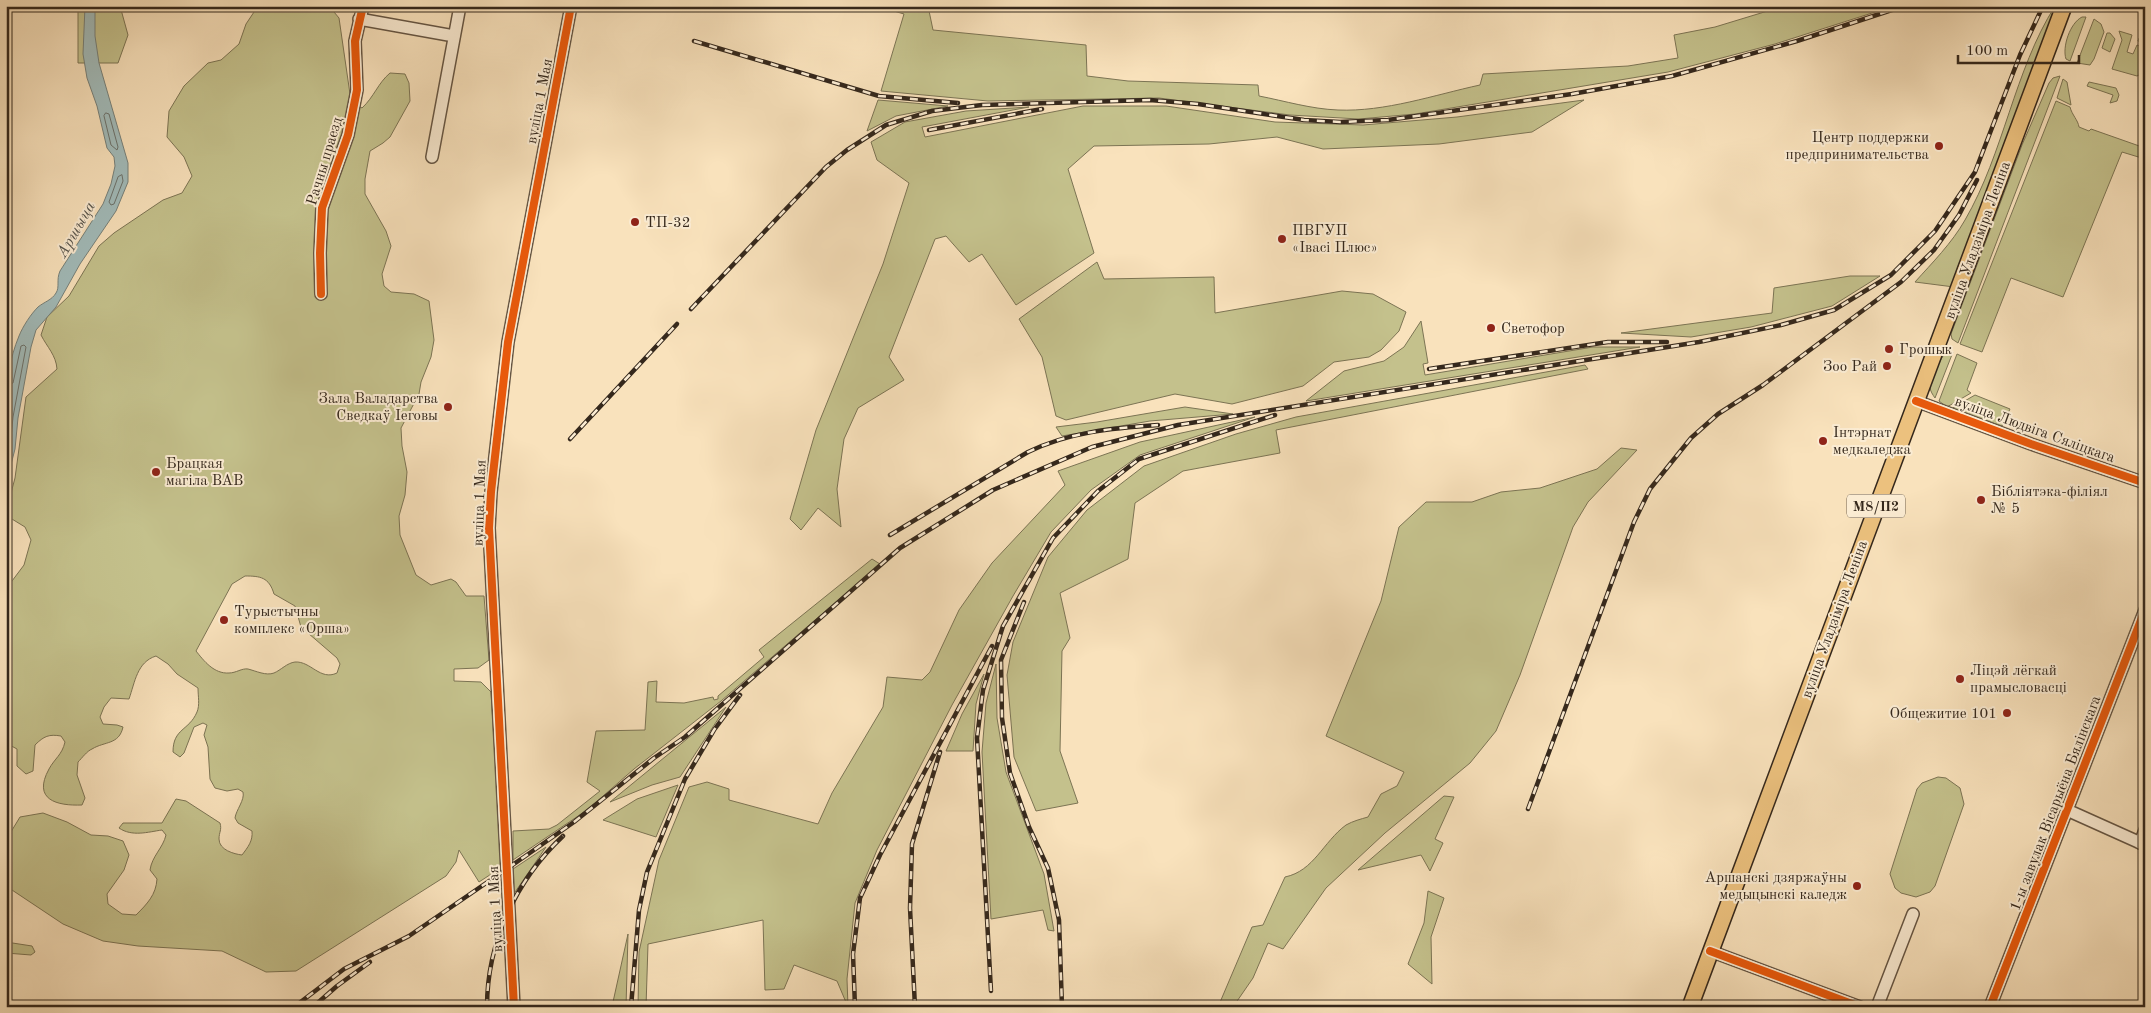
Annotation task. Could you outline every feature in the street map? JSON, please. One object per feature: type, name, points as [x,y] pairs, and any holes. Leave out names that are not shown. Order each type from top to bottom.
[{"type":"main road","name":"вуліца Уладзіміра Леніна","points":[[1690,1007],[1714,953],[2064,6]]},
{"type":"main road","name":"вуліца Уладзіміра Леніна","points":[[1919,402],[2073,6]]},
{"type":"main road","name":"вуліца Уладзіміра Леніна","points":[[1699,1007],[1714,953]]},
{"type":"street","name":"Рачны праезд","points":[[322,294],[320,253],[322,208],[348,135],[357,90],[355,41],[363,6]]},
{"type":"street","points":[[432,157],[460,6]]},
{"type":"street","name":"вуліца 1 Мая","points":[[514,1007],[489,528],[490,492],[508,342],[571,6]]},
{"type":"street","points":[[359,20],[454,36]]},
{"type":"street","name":"вуліца Людвіга Сяліцкага","points":[[1919,402],[2031,444],[2145,482]]},
{"type":"street","name":"1-ы завулак Вісарыёна Бялінскага","points":[[1990,1007],[2145,610]]},
{"type":"street","points":[[2067,810],[2142,844],[2145,830]]},
{"type":"street","points":[[1877,1007],[1912,914]]},
{"type":"street","points":[[1714,953],[1860,1007]]},
{"type":"shaded area","points":[[78,6],[120,6],[128,35],[118,63],[78,63]]},
{"type":"shaded area","points":[[258,6],[329,6],[339,18],[351,101],[362,108],[390,73],[405,74],[409,83],[410,101],[390,137],[370,151],[365,179],[365,194],[386,231],[391,246],[382,274],[384,286],[391,292],[414,294],[429,301],[434,340],[431,357],[421,382],[419,394],[401,428],[407,472],[405,495],[399,516],[400,535],[416,575],[431,585],[451,579],[456,582],[466,596],[484,596],[489,660],[478,668],[454,669],[454,681],[481,682],[491,692],[502,867],[479,882],[459,850],[456,862],[446,876],[296,971],[266,972],[222,951],[138,946],[103,941],[63,924],[6,886],[6,840],[20,817],[43,813],[67,822],[91,835],[108,836],[123,841],[129,855],[124,870],[107,894],[108,904],[122,914],[136,915],[153,895],[157,879],[150,870],[166,835],[162,830],[140,833],[124,831],[119,828],[123,823],[162,823],[176,799],[186,801],[220,823],[220,843],[227,851],[242,855],[252,838],[252,831],[238,823],[235,818],[243,798],[243,792],[238,789],[227,791],[215,788],[210,779],[208,747],[204,735],[207,725],[203,723],[194,727],[184,753],[180,757],[173,752],[178,734],[190,723],[197,712],[199,703],[198,688],[177,674],[168,664],[156,656],[141,668],[129,699],[111,698],[104,707],[100,717],[103,724],[123,727],[115,740],[90,750],[78,762],[77,775],[85,798],[82,805],[56,802],[45,794],[43,788],[49,769],[65,742],[61,736],[47,736],[35,745],[33,771],[26,774],[17,766],[17,749],[6,743],[6,589],[24,565],[31,540],[25,527],[7,516],[7,508],[15,478],[26,397],[57,369],[53,355],[41,335],[47,317],[69,296],[99,246],[114,233],[163,200],[182,193],[192,176],[184,157],[167,137],[169,111],[184,86],[208,63],[221,60],[239,44],[246,24]],"holes":[[[245,576],[259,577],[267,581],[274,594],[295,606],[301,627],[337,658],[340,664],[337,673],[326,675],[306,664],[295,662],[271,674],[248,669],[224,673],[214,669],[202,659],[196,651],[232,584]]]},
{"type":"shaded area","points":[[877,6],[928,6],[933,30],[1086,45],[1087,76],[1128,81],[1258,85],[1259,96],[1328,109],[1356,110],[1391,106],[1480,85],[1483,74],[1628,66],[1678,58],[1674,35],[1715,27],[1784,6],[1894,6],[1775,44],[1668,72],[1415,114],[1359,119],[1290,115],[1159,98],[988,101],[881,91],[904,14]]},
{"type":"shaded area","points":[[2055,6],[2059,6],[1954,287],[1915,282],[1954,237],[1965,220],[1990,167],[2029,57]]},
{"type":"shaded area","points":[[2082,17],[2086,17],[2070,61],[2066,59],[2066,42],[2074,24]]},
{"type":"shaded area","points":[[2094,19],[2101,24],[2104,32],[2094,59],[2090,65],[2077,63]]},
{"type":"shaded area","points":[[2119,31],[2132,35],[2127,52],[2133,54],[2137,45],[2140,46],[2139,38],[2145,40],[2145,72],[2137,76],[2112,69],[2122,40]]},
{"type":"shaded area","points":[[2107,33],[2110,33],[2115,39],[2110,52],[2102,48]]},
{"type":"shaded area","points":[[2060,76],[1958,343],[1952,339],[1951,334],[2022,145],[2049,83],[2053,78]]},
{"type":"shaded area","points":[[2063,79],[2067,82],[2071,105],[2057,98]]},
{"type":"shaded area","points":[[2089,82],[2116,88],[2119,95],[2117,101],[2110,103],[2113,95],[2087,86]]},
{"type":"shaded area","points":[[878,100],[948,106],[896,116],[867,131]]},
{"type":"shaded area","points":[[1584,100],[1532,132],[1439,144],[1323,149],[1277,137],[1209,144],[1094,146],[1068,169],[1094,253],[1016,305],[982,254],[969,262],[946,236],[935,239],[889,357],[904,380],[858,408],[844,439],[837,489],[841,527],[818,508],[801,530],[790,519],[816,430],[883,264],[909,183],[877,160],[871,142],[905,122],[966,111],[1029,107],[922,127],[925,137],[1083,106],[1166,106],[1275,122],[1363,125],[1457,117]]},
{"type":"shaded area","points":[[2056,101],[2070,107],[2079,127],[2089,131],[2091,129],[2145,148],[2145,159],[2122,152],[2063,297],[2011,278],[1982,352],[1960,344]]},
{"type":"shaded area","points":[[1097,262],[1104,279],[1214,277],[1215,313],[1342,291],[1373,294],[1406,312],[1399,331],[1381,350],[1369,357],[1334,362],[1303,386],[1232,404],[1175,394],[1066,420],[1056,416],[1042,357],[1019,319]]},
{"type":"shaded area","points":[[1850,276],[1880,276],[1832,306],[1751,327],[1691,337],[1621,333],[1772,313],[1774,288]]},
{"type":"shaded area","points":[[1421,321],[1428,363],[1423,364],[1425,375],[1593,347],[1640,347],[1306,401],[1344,371],[1384,361],[1404,347]]},
{"type":"shaded area","points":[[1948,351],[1953,352],[1935,398],[1930,390],[1931,383],[1940,361]]},
{"type":"shaded area","points":[[1957,354],[1977,363],[1967,390],[1971,393],[1947,407],[1939,401]]},
{"type":"shaded area","points":[[1585,365],[1588,369],[1276,430],[1280,453],[1183,471],[1135,503],[1128,559],[1060,593],[1070,638],[1062,651],[1060,751],[1078,803],[1036,811],[1014,757],[1007,675],[1013,642],[1048,557],[1087,510],[1144,466],[1236,434],[1296,417]]},
{"type":"shaded area","points":[[1975,395],[2010,409],[2002,426],[1951,409]]},
{"type":"shaded area","points":[[1185,407],[1233,414],[1150,421],[1062,436],[1056,427],[1097,422]]},
{"type":"shaded area","points":[[1255,417],[1140,455],[1091,490],[1051,532],[952,705],[877,850],[855,903],[847,979],[848,1007],[837,981],[794,965],[784,989],[765,990],[763,920],[648,944],[646,1007],[638,1007],[639,952],[659,860],[689,787],[707,782],[729,789],[729,800],[818,824],[832,793],[883,707],[887,677],[922,680],[930,672],[959,610],[992,563],[1065,485],[1058,471],[1140,442]]},
{"type":"shaded area","points":[[1621,448],[1637,450],[1588,502],[1573,527],[1520,675],[1496,731],[1470,763],[1385,833],[1326,888],[1283,949],[1268,943],[1253,978],[1233,1007],[1218,1007],[1252,927],[1263,925],[1285,877],[1304,869],[1346,825],[1368,817],[1381,794],[1397,786],[1404,772],[1326,736],[1381,601],[1399,527],[1426,502],[1472,502],[1501,492],[1540,488],[1597,469]]},
{"type":"shaded area","points":[[872,559],[880,564],[721,701],[634,769],[587,810],[513,860],[513,831],[549,829],[557,825],[600,791],[587,782],[596,731],[645,730],[648,682],[657,681],[656,702],[684,703],[713,697],[714,700],[718,699],[718,696],[764,657],[759,650]]},
{"type":"shaded area","points":[[996,664],[997,718],[1006,772],[1044,874],[1054,931],[1048,930],[1043,910],[991,919],[982,752],[986,703]]},
{"type":"shaded area","points":[[984,674],[976,704],[973,751],[946,751],[962,714]]},
{"type":"shaded area","points":[[726,707],[680,777],[652,785],[610,802]]},
{"type":"shaded area","points":[[1938,777],[1946,778],[1960,788],[1964,804],[1935,886],[1930,892],[1916,897],[1901,893],[1895,888],[1890,874],[1917,789],[1922,783]]},
{"type":"shaded area","points":[[678,785],[656,837],[603,820],[637,799]]},
{"type":"shaded area","points":[[1444,796],[1454,797],[1435,839],[1443,843],[1430,871],[1421,855],[1358,870]]},
{"type":"shaded area","points":[[546,847],[513,895],[513,869]]},
{"type":"shaded area","points":[[1428,891],[1444,898],[1431,937],[1432,984],[1408,964],[1424,923]]},
{"type":"shaded area","points":[[628,934],[626,1007],[612,1007],[613,1002]]},
{"type":"shaded area","points":[[6,942],[32,946],[35,952],[31,955],[6,953]]},
{"type":"water","points":[[85,6],[95,6],[95,36],[99,63],[128,163],[128,182],[116,211],[80,264],[56,307],[36,330],[18,418],[15,449],[6,484],[5,409],[13,353],[21,332],[30,317],[38,307],[56,293],[60,271],[103,204],[111,184],[115,166],[114,157],[107,148],[97,106],[87,78],[83,54]]},
{"type":"railway","points":[[691,309],[826,167],[847,150],[886,125],[932,111],[982,105],[1150,100],[1198,104],[1304,120],[1340,122],[1388,120],[1572,94],[1672,76],[1797,41],[1904,6]]},
{"type":"railway","points":[[294,1007],[344,969],[409,936],[574,822],[654,758],[685,737],[900,548],[993,490],[1092,447],[1178,425],[1699,342],[1781,325],[1834,310],[1891,275],[1935,231],[1975,172],[2020,55],[2043,6]]},
{"type":"railway","points":[[694,41],[879,96],[958,103]]},
{"type":"railway","points":[[929,130],[1042,109]]},
{"type":"railway","points":[[1528,809],[1634,522],[1650,489],[1691,438],[1718,414],[1763,385],[1901,282],[1934,250],[1959,215],[1977,180]]},
{"type":"railway","points":[[570,439],[677,324]]},
{"type":"railway","points":[[1429,369],[1608,342],[1667,342]]},
{"type":"railway","points":[[991,991],[977,738],[983,690],[1003,626],[1053,538],[1098,491],[1139,459],[1275,415]]},
{"type":"railway","points":[[890,535],[1028,452],[1044,445],[1075,435],[1092,432],[1158,425]]},
{"type":"railway","points":[[1024,602],[1001,660],[1002,718],[1010,773],[1029,827],[1048,868],[1059,920],[1062,1007]]},
{"type":"railway","points":[[855,1007],[853,954],[860,898],[880,855],[992,646]]},
{"type":"railway","points":[[631,1007],[639,910],[647,872],[685,779],[714,730],[740,695]]},
{"type":"railway","points":[[915,1007],[910,908],[912,844],[940,752]]},
{"type":"railway","points":[[487,1007],[492,959],[507,914],[531,872],[563,836]]},
{"type":"railway","points":[[313,1007],[337,986],[370,962]]},
{"type":"cycle path","points":[[321,294],[322,208],[348,135],[357,90],[355,41],[363,6]]},
{"type":"cycle path","points":[[514,1007],[489,528],[491,492],[508,342],[571,6]]},
{"type":"cycle path","points":[[1916,401],[2031,444],[2145,483]]},
{"type":"cycle path","points":[[1990,1007],[2145,610]]},
{"type":"cycle path","points":[[1710,951],[1860,1007]]},
{"type":"place","name":"Центр поддержки предпринимательства","points":[[1939,146]]},
{"type":"place","name":"ТП-32","points":[[635,222]]},
{"type":"place","name":"ПВГУП «Івасі Плюс»","points":[[1282,239]]},
{"type":"place","name":"Светофор","points":[[1491,328]]},
{"type":"place","name":"Грошык","points":[[1889,349]]},
{"type":"place","name":"Зоо Рай","points":[[1887,366]]},
{"type":"place","name":"Зала Валадарства Сведкаў Іеговы","points":[[448,407]]},
{"type":"place","name":"Інтэрнат медкаледжа","points":[[1823,441]]},
{"type":"place","name":"Брацкая магіла ВАВ","points":[[156,472]]},
{"type":"place","name":"Бібліятэка-філіял № 5","points":[[1981,500]]},
{"type":"place","name":"Турыстычны комплекс «Орша»","points":[[224,620]]},
{"type":"place","name":"Ліцэй лёгкай прамысловасці","points":[[1960,679]]},
{"type":"place","name":"Общежитие 101","points":[[2007,713]]},
{"type":"place","name":"Аршанскі дзяржаўны медыцынскі каледж","points":[[1857,886]]},
{"type":"water label","name":"Аршыца","points":[[75,229]]}]
